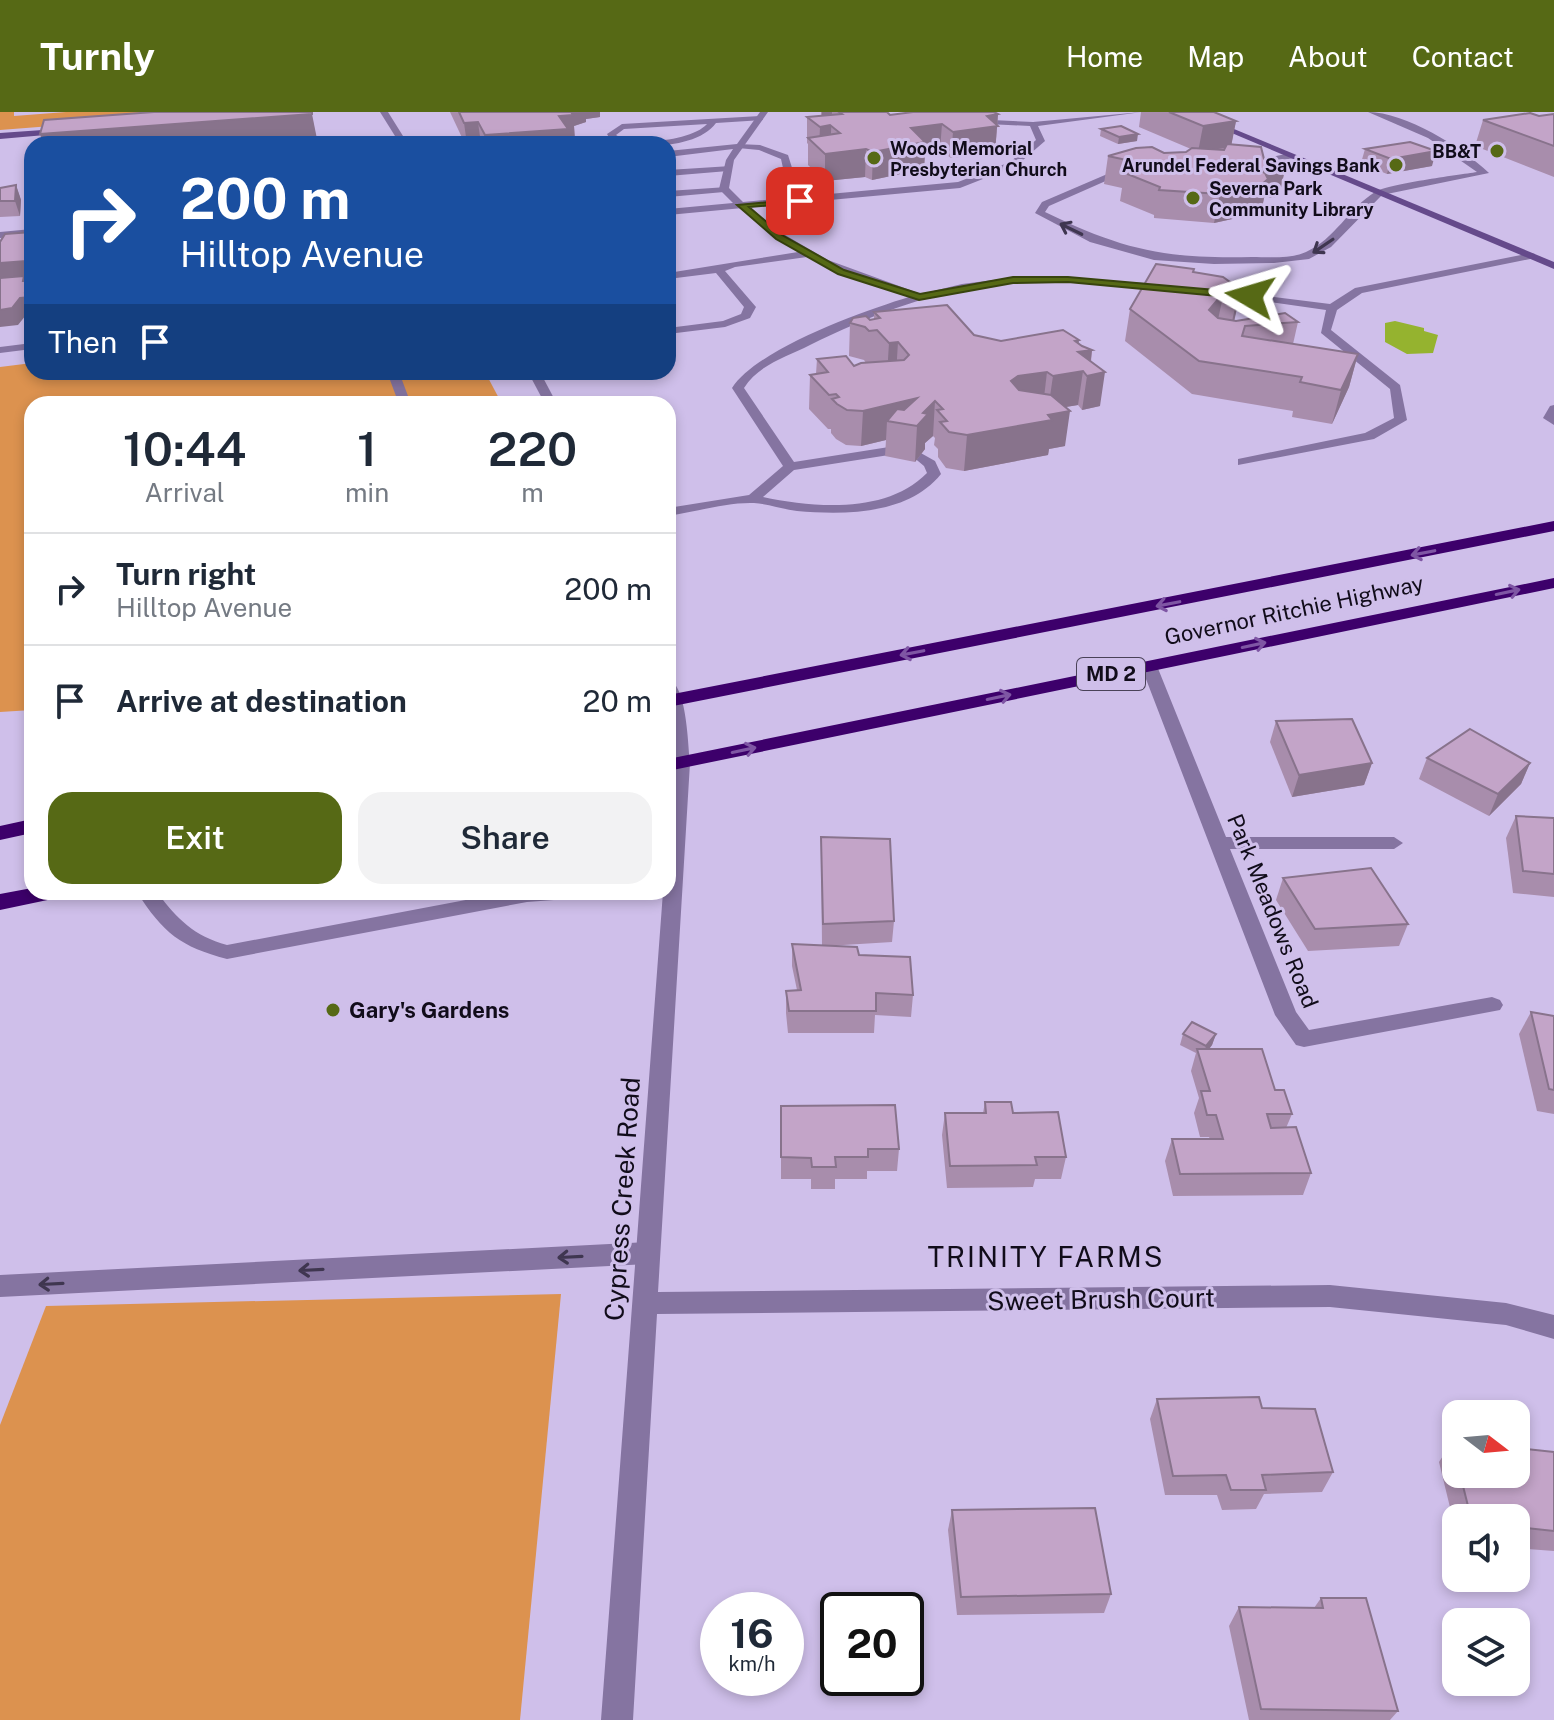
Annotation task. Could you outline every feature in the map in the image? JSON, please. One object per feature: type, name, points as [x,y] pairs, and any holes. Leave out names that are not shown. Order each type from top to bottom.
[{"type":"highway","name":"Governor Ritchie Highway","points":[[676,694],[1554,526]]},
{"type":"highway","name":"Governor Ritchie Highway","points":[[676,764],[1554,583]]},
{"type":"highway","points":[[0,833],[24,828]]},
{"type":"highway","points":[[0,902],[24,897]]},
{"type":"street","points":[[384,112],[399,136]]},
{"type":"street","points":[[964,121],[1033,124],[1138,112]]},
{"type":"street","points":[[1186,112],[1554,266]]},
{"type":"street","points":[[1145,171],[1115,174],[1045,204],[1040,213],[1094,240],[1154,257],[1214,261],[1274,260],[1305,257],[1327,245],[1379,193],[1484,173],[1452,145],[1372,112]]},
{"type":"street","points":[[612,136],[622,127],[762,115]]},
{"type":"street","points":[[724,189],[730,160],[762,115]]},
{"type":"street","points":[[676,139],[700,134],[714,120]]},
{"type":"street","points":[[676,211],[960,185],[1013,164],[1041,141],[1033,124]]},
{"type":"street","points":[[0,136],[79,130]]},
{"type":"street","points":[[676,153],[741,146],[760,148],[785,157],[792,186],[800,201]]},
{"type":"street","points":[[1234,165],[1291,156]]},
{"type":"street","points":[[676,172],[728,168]]},
{"type":"street","points":[[676,193],[724,189],[765,227],[807,254],[841,272],[919,297]]},
{"type":"street","points":[[0,235],[24,233]]},
{"type":"street","points":[[676,275],[807,254]]},
{"type":"street","points":[[1243,462],[1369,436],[1401,420],[1396,388],[1325,331],[1332,308],[1359,290],[1531,256]]},
{"type":"street","points":[[676,330],[725,324],[750,312],[750,307],[719,270]]},
{"type":"street","points":[[790,467],[738,388],[746,373],[829,331],[919,297],[1013,280],[1068,279],[1178,288]]},
{"type":"street","points":[[1193,289],[1332,308]]},
{"type":"street","points":[[0,350],[24,347]]},
{"type":"street","points":[[1554,409],[1549,418],[1554,421]]},
{"type":"street","points":[[753,499],[790,467],[889,451]]},
{"type":"street","points":[[676,511],[753,499],[797,509],[825,510],[887,501],[928,483],[934,474],[930,464],[919,456]]},
{"type":"street","name":"Park Meadows Road","points":[[1149,666],[1286,1015],[1304,1039],[1492,1005]]},
{"type":"street","points":[[1218,843],[1394,843]]},
{"type":"street","points":[[153,900],[173,929],[197,945],[227,952],[501,900]]},
{"type":"street","name":"Cypress Creek Road","points":[[617,1720],[671,900]]},
{"type":"street","points":[[0,1287],[648,1253]]},
{"type":"street","name":"Sweet Brush Court","points":[[645,1303],[1330,1296],[1506,1314],[1554,1327]]},
{"type":"shaded area","points":[[0,112],[14,112],[14,116],[66,112],[231,112],[0,130]]},
{"type":"shaded area","points":[[1395,321],[1438,335],[1433,353],[1407,354],[1385,342],[1385,323]]},
{"type":"shaded area","points":[[24,364],[24,380],[489,380],[498,396],[24,396],[24,710],[0,712],[0,367]]},
{"type":"shaded area","points":[[561,1294],[520,1720],[0,1720],[0,1425],[46,1306]]},
{"type":"building","points":[[154,112],[312,114],[40,134],[44,120]]},
{"type":"building","points":[[459,112],[571,112],[573,115],[559,116],[568,129],[485,135],[478,122],[464,123]]},
{"type":"building","points":[[839,112],[887,112],[890,115],[994,112],[998,114],[987,116],[998,126],[953,132],[942,124],[911,128],[925,142],[873,152],[866,149],[825,154],[808,138],[840,133],[830,125],[820,127],[807,117],[842,114]]},
{"type":"building","points":[[1169,112],[1214,112],[1236,121],[1203,126]]},
{"type":"building","points":[[1530,113],[1539,116],[1554,114],[1554,146],[1483,120]]},
{"type":"building","points":[[1121,126],[1138,134],[1119,137],[1101,129]]},
{"type":"building","points":[[1410,142],[1436,151],[1391,159],[1365,149]]},
{"type":"building","points":[[1227,144],[1261,147],[1264,159],[1285,169],[1259,170],[1268,179],[1261,185],[1220,194],[1159,190],[1160,187],[1125,173],[1125,166],[1131,161],[1108,156],[1152,147],[1164,153],[1186,152],[1192,148],[1224,150]]},
{"type":"building","points":[[16,185],[15,201],[0,201],[0,188]]},
{"type":"building","points":[[24,233],[24,261],[0,263],[0,242],[5,234]]},
{"type":"building","points":[[1156,264],[1223,277],[1241,290],[1238,294],[1224,292],[1209,310],[1218,318],[1236,321],[1285,313],[1298,322],[1245,326],[1242,336],[1358,354],[1341,390],[1300,382],[1302,377],[1199,361],[1130,309]]},
{"type":"building","points":[[24,276],[24,298],[12,308],[0,310],[0,278]]},
{"type":"building","points":[[947,305],[974,335],[1001,341],[1063,330],[1092,350],[1078,352],[1105,372],[1087,376],[1083,371],[1053,376],[1047,372],[1018,376],[1011,381],[1019,390],[1051,395],[1070,411],[1048,415],[1052,420],[967,435],[949,432],[940,422],[947,421],[937,410],[943,409],[935,401],[923,413],[928,414],[917,426],[887,421],[897,409],[904,410],[917,398],[863,411],[847,410],[832,399],[839,397],[836,394],[829,395],[810,375],[828,372],[817,359],[846,356],[854,366],[904,360],[909,355],[898,342],[889,343],[877,330],[869,331],[850,323],[853,318],[866,316],[870,320],[880,318],[874,312]]},
{"type":"building","points":[[1352,719],[1372,763],[1299,775],[1276,721]]},
{"type":"building","points":[[1470,729],[1530,763],[1498,794],[1427,758]]},
{"type":"building","points":[[1516,816],[1554,818],[1554,874],[1523,871]]},
{"type":"building","points":[[821,837],[890,839],[894,921],[823,924]]},
{"type":"building","points":[[1371,868],[1408,924],[1315,929],[1283,878]]},
{"type":"building","points":[[792,944],[857,947],[859,955],[910,957],[913,995],[876,993],[876,1011],[789,1011],[786,991],[801,990]]},
{"type":"building","points":[[1531,1012],[1554,1016],[1554,1090],[1549,1089]]},
{"type":"building","points":[[1192,1022],[1216,1034],[1206,1046],[1183,1034]]},
{"type":"building","points":[[1197,1049],[1262,1049],[1275,1090],[1284,1090],[1292,1114],[1267,1114],[1271,1128],[1296,1127],[1311,1173],[1180,1174],[1172,1139],[1223,1139],[1216,1115],[1207,1115],[1201,1091],[1210,1091]]},
{"type":"building","points":[[985,1102],[1011,1102],[1013,1113],[1058,1112],[1066,1157],[1035,1157],[1037,1165],[950,1166],[945,1113],[986,1113]]},
{"type":"building","points":[[895,1105],[899,1149],[868,1149],[868,1157],[835,1157],[836,1167],[812,1167],[811,1158],[781,1157],[781,1106]]},
{"type":"building","points":[[1259,1397],[1262,1408],[1315,1409],[1333,1472],[1262,1475],[1266,1490],[1231,1490],[1226,1475],[1173,1476],[1157,1399]]},
{"type":"building","points":[[1530,1449],[1554,1452],[1554,1531],[1530,1528],[1530,1504],[1468,1504],[1464,1488],[1530,1488]]},
{"type":"building","points":[[1095,1508],[1111,1594],[961,1597],[952,1510]]},
{"type":"building","points":[[1321,1598],[1366,1598],[1398,1711],[1261,1709],[1239,1607],[1323,1608]]},
{"type":"place","name":"BB&T","points":[[1497,151]]},
{"type":"place","name":"Woods Memorial Presbyterian Church","points":[[874,158]]},
{"type":"place","name":"Arundel Federal Savings Bank","points":[[1396,165]]},
{"type":"place","name":"Severna Park Community Library","points":[[1193,198]]},
{"type":"place","name":"Gary's Gardens","points":[[333,1010]]},
{"type":"district","name":"TRINITY FARMS","points":[[1046,1256]]},
{"type":"route","points":[[800,201],[741,205],[779,237],[841,272],[919,297],[1013,280],[1068,279],[1250,296]]}]
